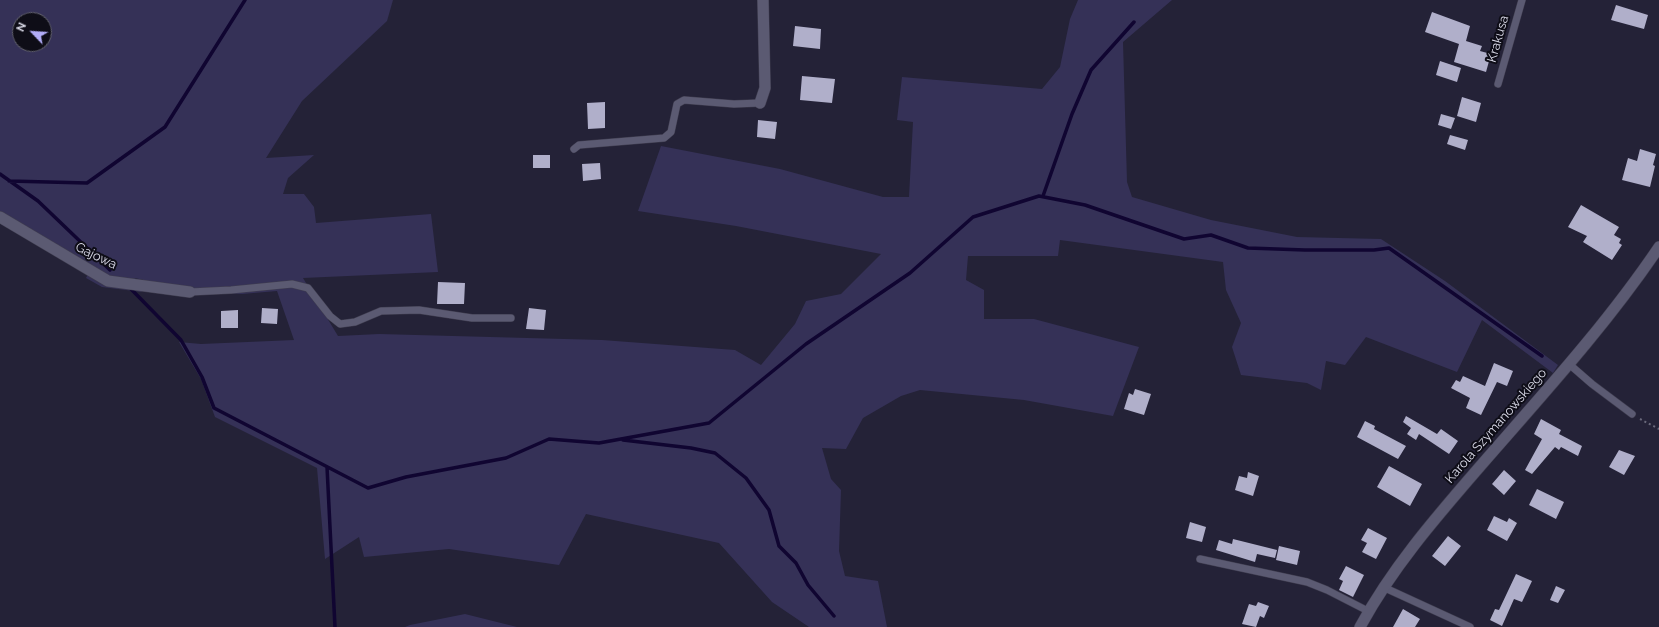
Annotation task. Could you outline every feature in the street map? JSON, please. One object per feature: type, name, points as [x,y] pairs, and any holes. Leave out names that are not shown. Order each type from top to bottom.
[{"type":"street","points":[[760,103],[765,88],[764,0]]},
{"type":"street","name":"Gajowa","points":[[0,217],[108,281],[190,292]]},
{"type":"street","name":"Karola Szymanowskiego","points":[[1360,627],[1368,611],[1404,556],[1618,306],[1659,247]]},
{"type":"lane","name":"Krakusa","points":[[1498,84],[1522,0]]},
{"type":"lane","points":[[574,149],[578,145],[664,138],[671,132],[677,104],[684,100],[734,104],[760,103]]},
{"type":"lane","points":[[190,292],[231,290],[292,284],[308,288],[330,316],[340,324],[355,322],[382,311],[419,310],[472,318],[511,318]]},
{"type":"lane","points":[[1569,364],[1592,384],[1632,414]]},
{"type":"lane","points":[[1200,559],[1307,582],[1327,590],[1368,611]]},
{"type":"lane","points":[[1383,587],[1470,627]]},
{"type":"path","points":[[1632,414],[1659,429]]},
{"type":"shaded area","points":[[0,0],[393,0],[387,21],[302,101],[266,158],[314,155],[288,178],[283,194],[304,194],[314,207],[316,223],[431,214],[438,272],[303,278],[338,336],[379,334],[602,340],[735,350],[761,365],[795,324],[806,301],[841,294],[881,254],[736,226],[638,211],[661,146],[780,169],[883,197],[909,197],[913,122],[897,120],[902,77],[1042,89],[1060,67],[1070,19],[1078,0],[1172,0],[1123,42],[1127,182],[1132,197],[1211,220],[1297,237],[1381,239],[1445,281],[1558,365],[1553,373],[1482,320],[1457,372],[1366,337],[1345,365],[1326,361],[1321,390],[1307,383],[1241,375],[1232,347],[1241,323],[1226,290],[1223,262],[1060,240],[1058,256],[968,256],[966,280],[984,290],[984,319],[1034,319],[1139,347],[1113,416],[1024,400],[920,390],[901,396],[863,418],[846,449],[822,448],[831,479],[841,490],[839,551],[845,576],[878,581],[887,627],[809,627],[772,602],[719,543],[586,514],[559,565],[449,549],[364,557],[359,537],[325,559],[317,468],[215,417],[201,379],[179,342],[201,344],[294,340],[277,291],[242,294],[192,292],[135,278],[142,292],[102,287],[86,278],[91,268],[0,214]]},
{"type":"shaded area","points":[[465,614],[517,627],[405,627],[410,625]]},
{"type":"building","points":[[1616,5],[1648,15],[1644,29],[1611,20]]},
{"type":"building","points":[[1432,12],[1470,26],[1466,41],[1482,46],[1480,51],[1491,54],[1486,72],[1454,62],[1459,44],[1425,32]]},
{"type":"building","points":[[795,26],[821,29],[820,49],[793,46]]},
{"type":"building","points":[[1440,61],[1461,68],[1457,82],[1436,75]]},
{"type":"building","points":[[802,76],[835,79],[832,103],[800,100]]},
{"type":"building","points":[[1462,97],[1481,103],[1476,122],[1457,116]]},
{"type":"building","points":[[605,102],[605,128],[588,129],[587,103]]},
{"type":"building","points":[[1441,114],[1455,118],[1451,129],[1438,125]]},
{"type":"building","points":[[758,120],[777,122],[775,139],[757,137]]},
{"type":"building","points":[[1450,135],[1468,140],[1465,150],[1447,144]]},
{"type":"building","points":[[1640,149],[1656,154],[1650,187],[1622,180],[1628,158],[1637,161]]},
{"type":"building","points":[[533,155],[550,155],[550,168],[533,168]]},
{"type":"building","points":[[600,163],[601,179],[583,181],[582,164]]},
{"type":"building","points":[[1581,205],[1619,227],[1614,235],[1621,239],[1619,243],[1622,245],[1612,260],[1583,242],[1587,236],[1568,227]]},
{"type":"building","points":[[438,282],[465,283],[464,304],[437,304]]},
{"type":"building","points":[[262,308],[278,309],[277,324],[261,323]]},
{"type":"building","points":[[529,308],[546,310],[544,330],[526,329]]},
{"type":"building","points":[[238,310],[238,328],[221,328],[221,311]]},
{"type":"building","points":[[1494,363],[1513,371],[1507,386],[1497,382],[1481,415],[1466,408],[1470,398],[1451,388],[1456,380],[1460,382],[1463,376],[1485,386]]},
{"type":"building","points":[[1135,389],[1151,394],[1144,415],[1124,409],[1129,393],[1133,395]]},
{"type":"building","points":[[1406,416],[1437,434],[1441,429],[1458,441],[1449,454],[1419,434],[1416,440],[1407,434],[1411,428],[1403,422]]},
{"type":"building","points":[[1541,419],[1561,430],[1559,434],[1582,446],[1578,456],[1561,447],[1559,450],[1555,447],[1532,474],[1525,470],[1542,439],[1534,434]]},
{"type":"building","points":[[1365,421],[1375,426],[1374,429],[1406,446],[1398,459],[1357,437]]},
{"type":"building","points":[[1619,450],[1635,456],[1624,475],[1609,467]]},
{"type":"building","points":[[1389,466],[1422,484],[1410,506],[1377,487]]},
{"type":"building","points":[[1504,470],[1516,481],[1504,495],[1492,484]]},
{"type":"building","points":[[1248,472],[1259,476],[1253,496],[1235,490],[1239,476],[1247,478]]},
{"type":"building","points":[[1537,489],[1564,502],[1556,519],[1529,505]]},
{"type":"building","points":[[1494,516],[1507,522],[1509,518],[1517,523],[1507,541],[1487,530]]},
{"type":"building","points":[[1190,522],[1206,527],[1202,542],[1186,538]]},
{"type":"building","points":[[1368,528],[1387,538],[1376,559],[1362,552],[1367,543],[1361,540]]},
{"type":"building","points":[[1448,536],[1461,546],[1445,566],[1432,556]]},
{"type":"building","points":[[1233,539],[1277,550],[1275,558],[1257,554],[1255,562],[1216,550],[1219,540],[1232,544]]},
{"type":"building","points":[[1279,546],[1300,551],[1297,565],[1276,560]]},
{"type":"building","points":[[1346,566],[1364,575],[1353,597],[1339,590],[1343,581],[1339,579]]},
{"type":"building","points":[[1516,574],[1532,581],[1522,602],[1514,599],[1502,626],[1490,620],[1495,609],[1499,610]]},
{"type":"building","points":[[1556,586],[1565,590],[1558,603],[1550,600]]},
{"type":"building","points":[[1258,602],[1269,606],[1264,618],[1260,616],[1256,627],[1242,624],[1249,604],[1256,606]]},
{"type":"building","points":[[1403,609],[1420,619],[1415,627],[1393,627]]},
{"type":"waterway","points":[[9,181],[87,183],[165,127],[245,0]]},
{"type":"waterway","points":[[1043,196],[1072,114],[1091,70],[1134,22]]},
{"type":"waterway","points":[[0,174],[38,201],[110,270]]},
{"type":"waterway","points":[[131,289],[181,340],[202,377],[214,408],[368,488],[406,477],[506,458],[549,439],[599,443],[709,423],[806,344],[910,273],[973,217],[1039,196],[1085,205],[1184,239],[1211,235],[1248,248],[1305,250],[1374,250],[1389,248],[1542,356]]},
{"type":"waterway","points":[[623,440],[691,448],[715,453],[746,478],[769,510],[779,546],[796,563],[808,585],[834,616]]},
{"type":"waterway","points":[[327,467],[335,627]]}]
